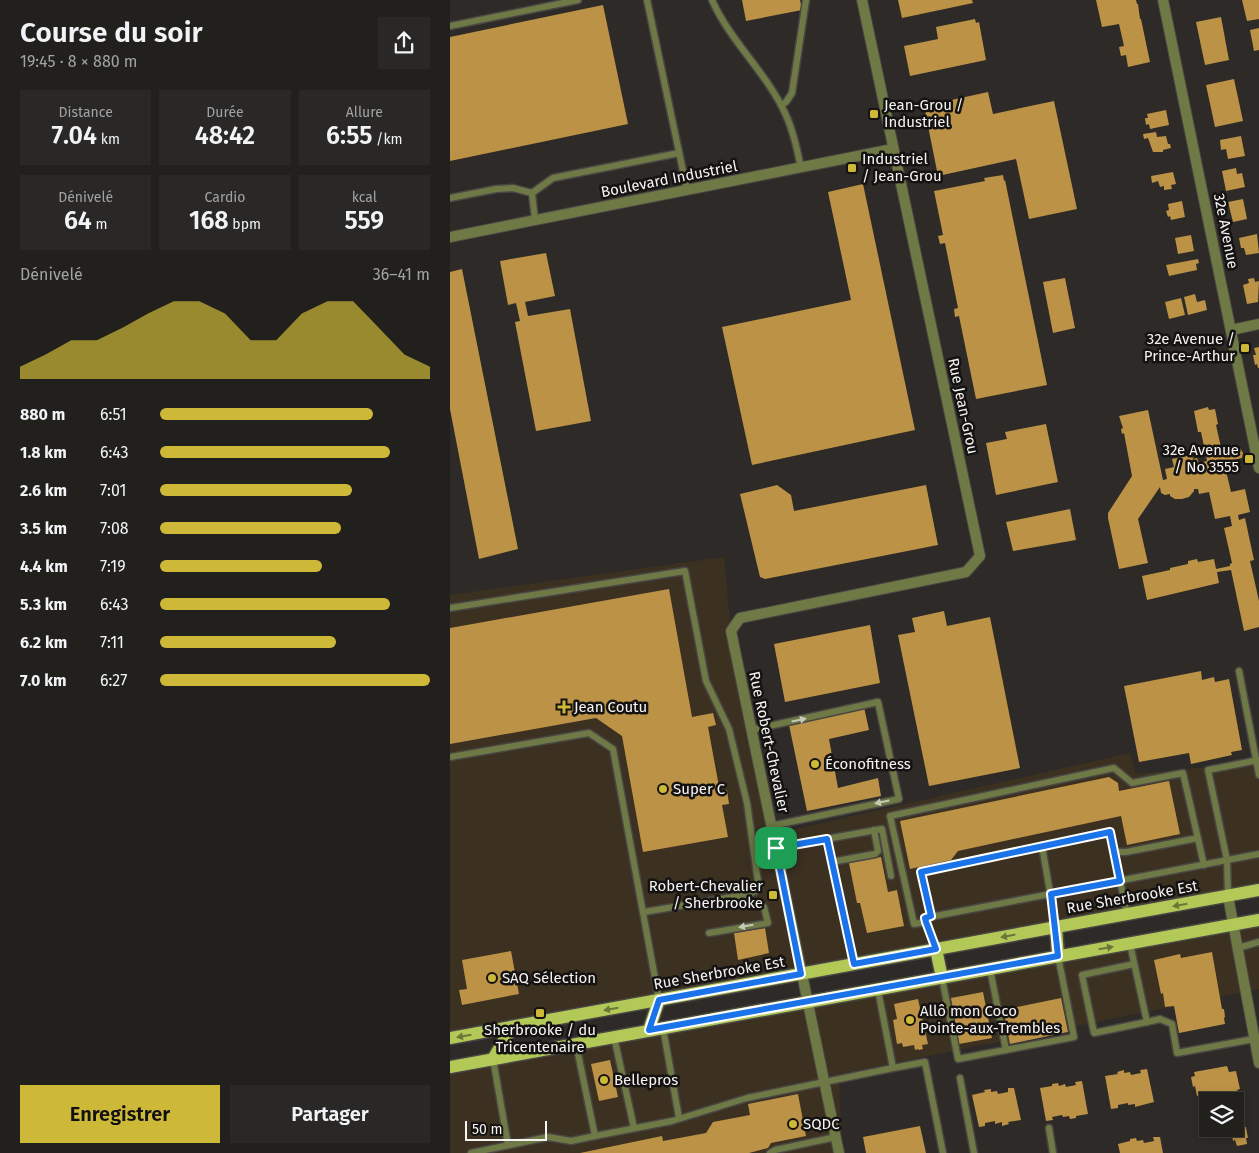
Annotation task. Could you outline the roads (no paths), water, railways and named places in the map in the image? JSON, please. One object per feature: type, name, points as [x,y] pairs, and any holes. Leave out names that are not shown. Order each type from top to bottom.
[{"type":"main road","name":"Rue Sherbrooke Est","points":[[450,1038],[1259,890]]},
{"type":"main road","points":[[450,1067],[1259,920]]},
{"type":"main road","points":[[1056,927],[1058,956]]},
{"type":"main road","points":[[936,949],[942,978]]},
{"type":"main road","points":[[649,1030],[659,1000]]},
{"type":"main road","points":[[493,1059],[512,1027]]},
{"type":"street","name":"Rue Jean-Grou","points":[[731,631],[740,618],[966,572],[980,556],[862,0]]},
{"type":"street","name":"32e Avenue","points":[[1163,0],[1259,468]]},
{"type":"street","name":"Boulevard Industriel","points":[[450,237],[893,149]]},
{"type":"street","points":[[1231,330],[1259,324]]},
{"type":"street","name":"Rue Robert-Chevalier","points":[[731,631],[839,1153]]},
{"type":"street","points":[[1228,896],[1256,1035],[1259,1063]]},
{"type":"lane","points":[[450,26],[578,0]]},
{"type":"lane","points":[[646,0],[686,190]]},
{"type":"lane","points":[[712,0],[726,27],[781,106],[790,126],[801,168]]},
{"type":"lane","points":[[781,106],[792,93],[806,0]]},
{"type":"lane","points":[[532,193],[553,178],[679,153]]},
{"type":"lane","points":[[450,198],[496,189],[514,188],[532,193]]},
{"type":"lane","points":[[532,193],[534,220]]},
{"type":"lane","points":[[450,608],[685,571],[706,681],[729,729],[746,803],[759,889],[750,894],[644,912]]},
{"type":"lane","points":[[1239,671],[1258,760],[1259,775]]},
{"type":"lane","points":[[751,730],[878,702],[899,799],[771,826]]},
{"type":"lane","points":[[450,757],[589,732],[613,749],[659,1000]]},
{"type":"lane","points":[[1228,896],[1227,860],[1208,770],[1258,760]]},
{"type":"lane","points":[[1204,865],[1182,773],[1132,783],[1114,768],[890,816],[914,924],[928,919],[1051,894],[1204,865],[1259,854]]},
{"type":"lane","points":[[776,848],[882,829],[892,876]]},
{"type":"lane","points":[[832,862],[875,854],[878,851],[874,830]]},
{"type":"lane","points":[[936,949],[928,919],[921,872],[1110,832],[1127,914]]},
{"type":"lane","points":[[1114,852],[1126,852],[1198,838]]},
{"type":"lane","points":[[827,839],[854,964]]},
{"type":"lane","points":[[1042,846],[1056,927]]},
{"type":"lane","points":[[710,933],[768,922],[764,907]]},
{"type":"lane","points":[[1238,948],[1259,942]]},
{"type":"lane","points":[[1130,944],[1147,1022]]},
{"type":"lane","points":[[942,978],[958,1059],[1006,1050],[1074,1037],[1058,956]]},
{"type":"lane","points":[[1134,964],[1082,975],[1094,1033],[1160,1019],[1172,1024],[1177,1053],[1256,1035]]},
{"type":"lane","points":[[990,969],[1006,1050]]},
{"type":"lane","points":[[878,990],[893,1068]]},
{"type":"lane","points":[[662,1028],[679,1118]]},
{"type":"lane","points":[[614,1037],[634,1128]]},
{"type":"lane","points":[[576,1044],[595,1136]]},
{"type":"lane","points":[[493,1059],[508,1145]]},
{"type":"lane","points":[[470,1153],[548,1137],[571,1141],[679,1118],[747,1098],[925,1062],[943,1153]]},
{"type":"lane","points":[[960,1078],[974,1153]]},
{"type":"lane","points":[[1048,1128],[1053,1153]]},
{"type":"lane","points":[[770,1153],[775,1150],[836,1137]]},
{"type":"place","name":"Jean-Grou / Industriel","points":[[874,114]]},
{"type":"place","name":"Industriel / Jean-Grou","points":[[852,168]]},
{"type":"place","name":"32e Avenue / Prince-Arthur","points":[[1245,348]]},
{"type":"place","name":"32e Avenue / No 3555","points":[[1249,459]]},
{"type":"place","name":"Jean Coutu","points":[[564,707]]},
{"type":"place","name":"Éconofitness","points":[[815,764]]},
{"type":"place","name":"Super C","points":[[663,789]]},
{"type":"place","name":"Robert-Chevalier / Sherbrooke","points":[[773,895]]},
{"type":"place","name":"SAQ Sélection","points":[[492,978]]},
{"type":"place","name":"Sherbrooke / du Tricentenaire","points":[[540,1013]]},
{"type":"place","name":"Allô mon Coco Pointe-aux-Trembles","points":[[910,1020]]},
{"type":"place","name":"Bellepros","points":[[604,1080]]},
{"type":"place","name":"SQDC","points":[[793,1124]]}]
